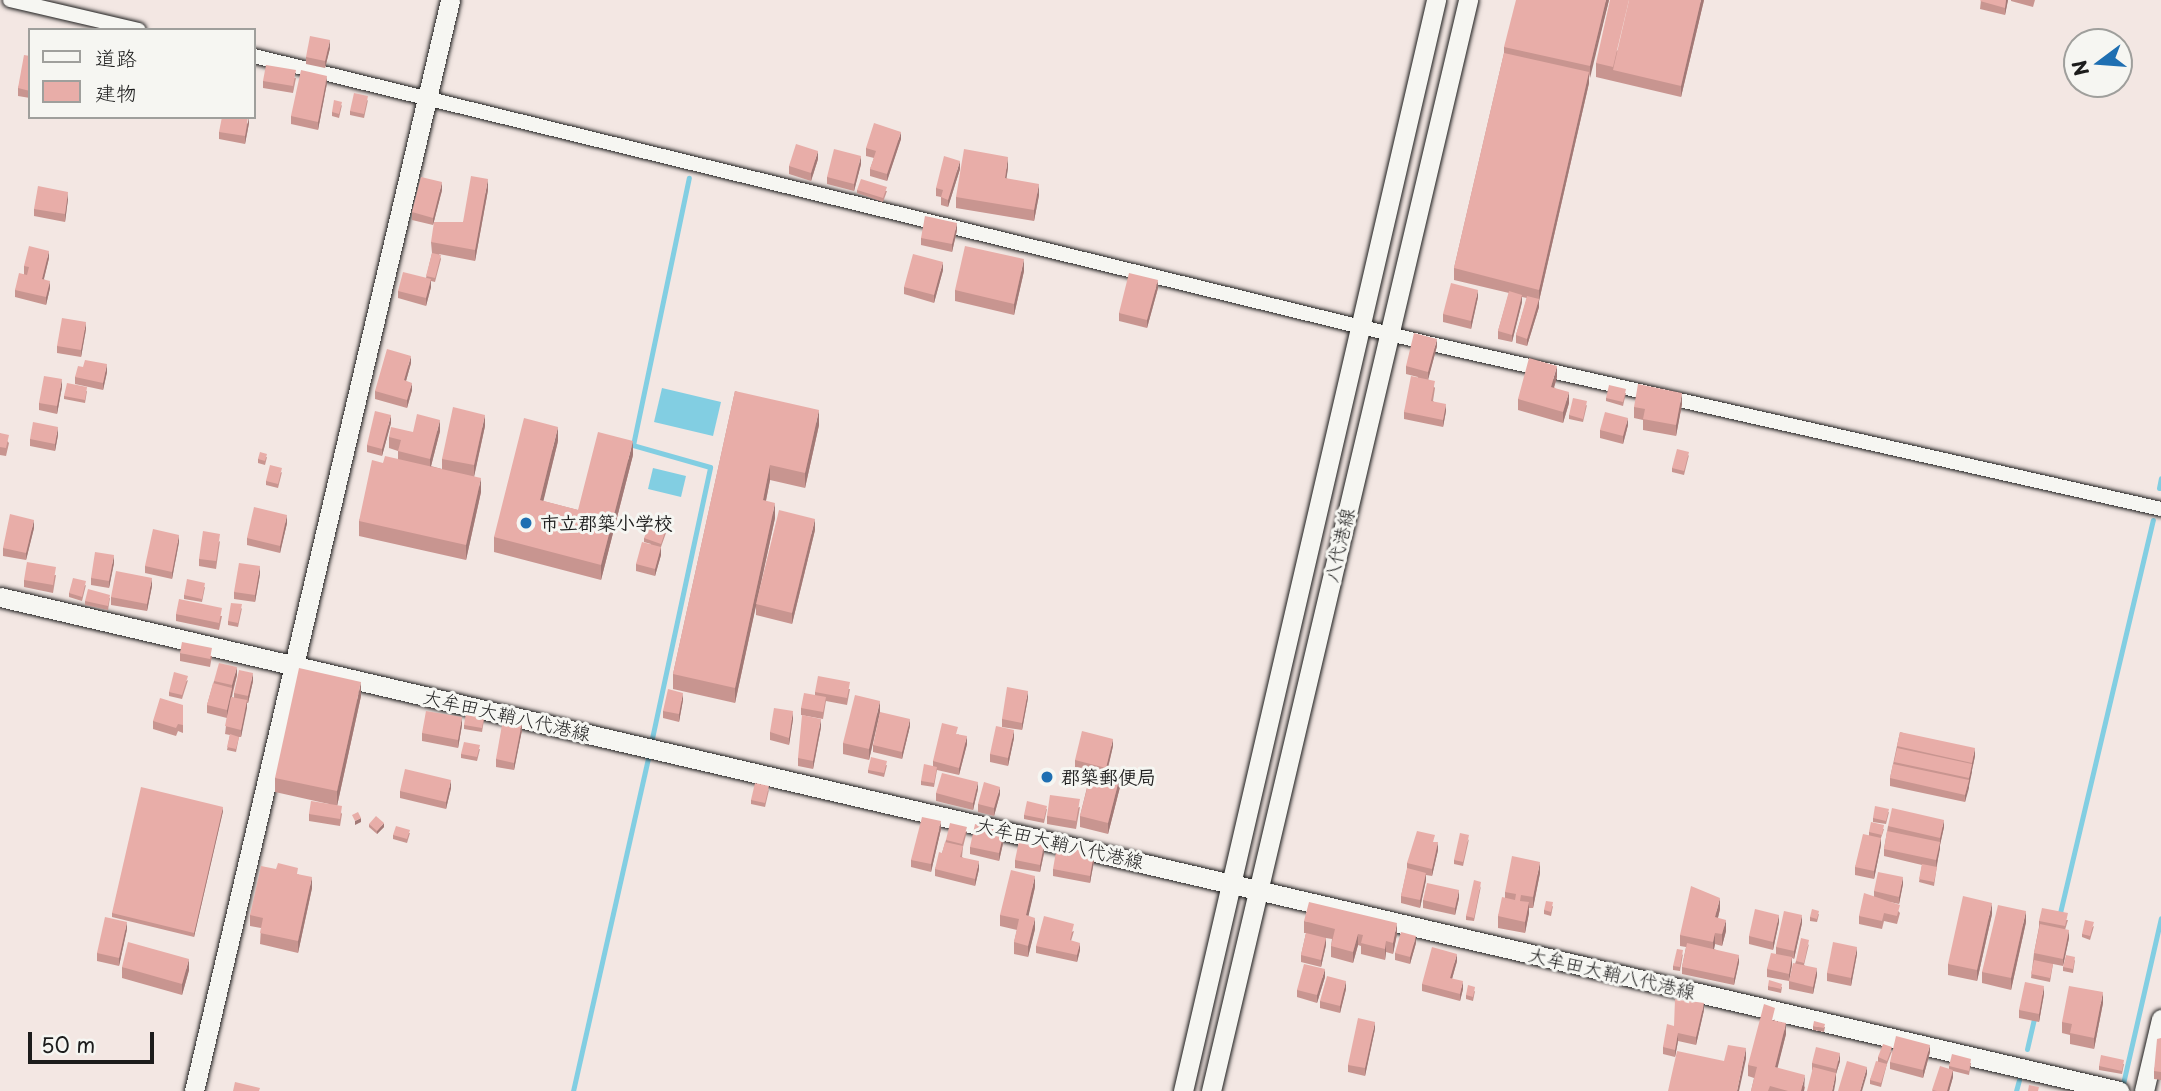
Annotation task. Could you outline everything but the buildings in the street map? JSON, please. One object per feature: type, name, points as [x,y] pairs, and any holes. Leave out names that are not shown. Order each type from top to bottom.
[{"type":"main road","points":[[194,1091],[450,0]]},
{"type":"main road","name":"八代港線","points":[[1183,1091],[1436,0]]},
{"type":"main road","name":"八代港線","points":[[1211,1091],[1468,0]]},
{"type":"main road","name":"大牟田大鞘八代港線","points":[[0,597],[1232,882],[2115,1090]]},
{"type":"main road","points":[[2144,1091],[2161,1019]]},
{"type":"street","points":[[10,0],[130,28]]},
{"type":"street","points":[[256,56],[1360,326],[2161,509]]},
{"type":"water","points":[[662,388],[721,402],[713,436],[654,422]]},
{"type":"water","points":[[653,468],[686,476],[681,497],[648,489]]},
{"type":"waterway","points":[[651,743],[710,467],[633,445],[689,178]]},
{"type":"waterway","points":[[2159,488],[2161,478]]},
{"type":"waterway","points":[[2059,917],[2153,520]]},
{"type":"waterway","points":[[573,1091],[649,753]]},
{"type":"waterway","points":[[2122,1088],[2161,918]]},
{"type":"waterway","points":[[2027,1049],[2035,1015]]},
{"type":"waterway","points":[[2016,1091],[2019,1080]]},
{"type":"place","name":"市立郡築小学校","points":[[526,523]]},
{"type":"place","name":"郡築郵便局","points":[[1047,777]]}]
